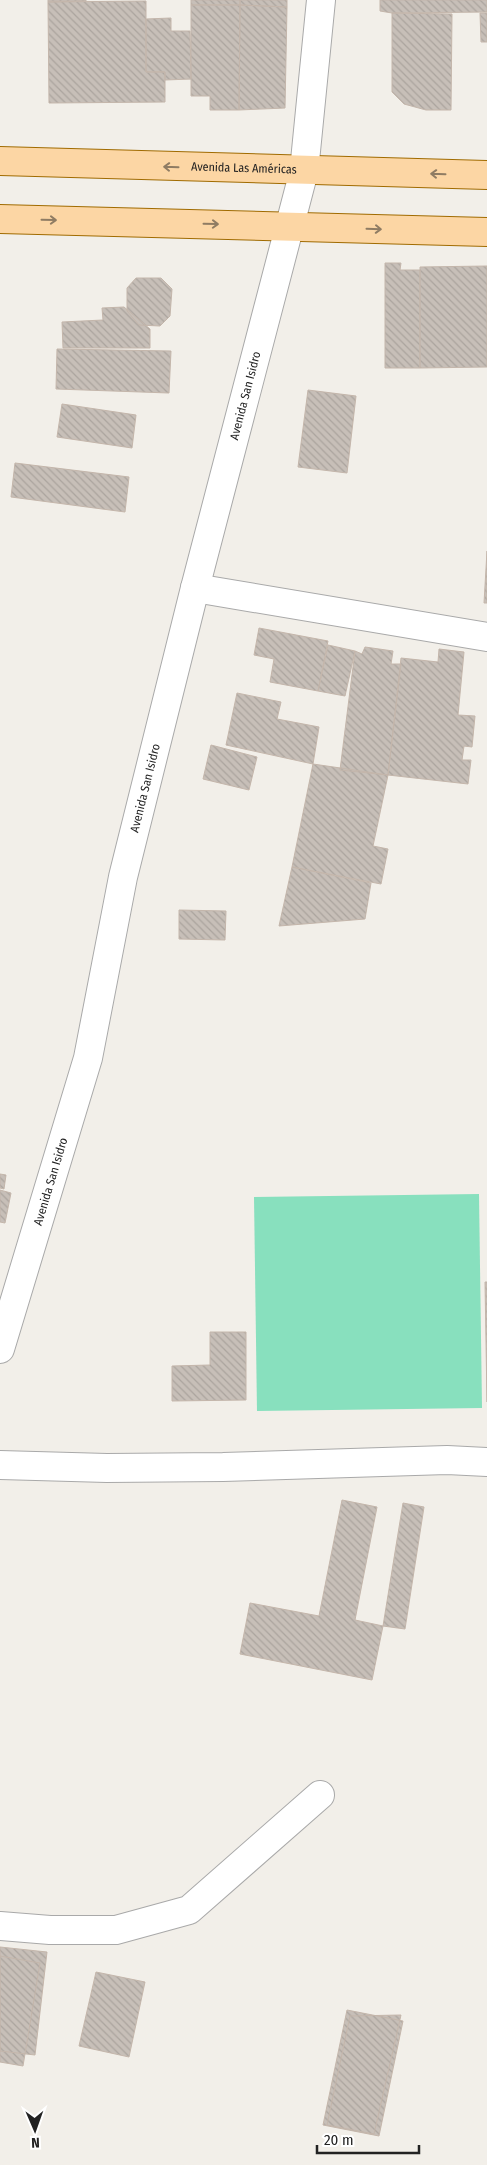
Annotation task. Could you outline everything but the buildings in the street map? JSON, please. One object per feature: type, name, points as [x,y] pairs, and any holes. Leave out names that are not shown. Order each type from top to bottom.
[{"type":"main road","name":"Avenida Las Américas","points":[[0,161],[487,175]]},
{"type":"main road","points":[[0,219],[487,232]]},
{"type":"street","points":[[304,171],[321,0]]},
{"type":"street","name":"Avenida San Isidro","points":[[0,1349],[88,1058],[123,877],[195,588],[304,171]]},
{"type":"street","points":[[195,588],[487,637]]},
{"type":"street","points":[[0,1465],[107,1468],[448,1460],[487,1462]]},
{"type":"street","points":[[0,1926],[50,1930],[116,1930],[189,1910],[320,1795]]},
{"type":"green space","points":[[479,1194],[482,1408],[257,1411],[254,1197]]}]
